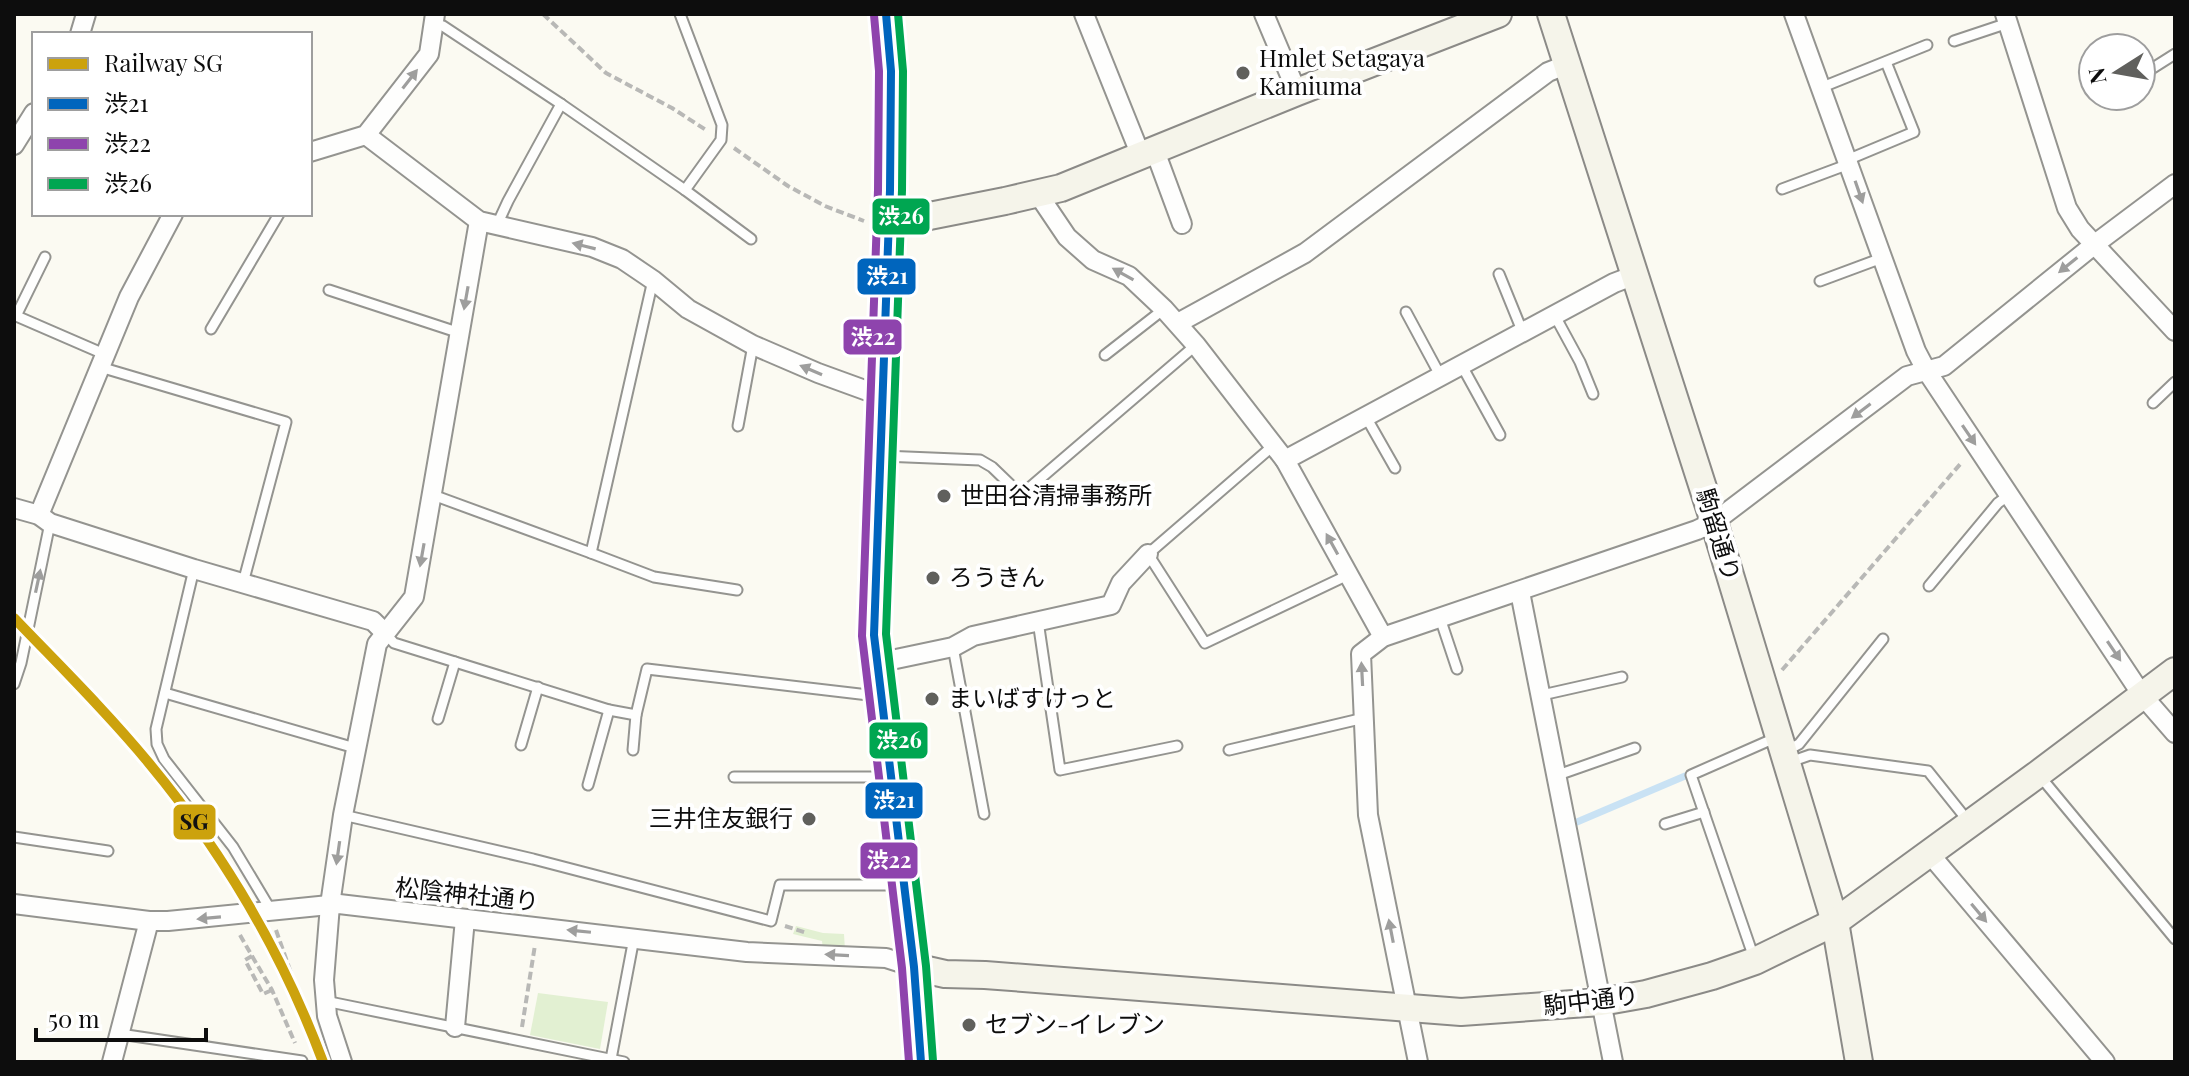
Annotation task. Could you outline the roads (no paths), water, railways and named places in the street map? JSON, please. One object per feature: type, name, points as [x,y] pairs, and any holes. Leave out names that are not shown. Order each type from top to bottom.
[{"type":"main road","points":[[886,14],[891,71],[876,222],[884,397],[874,635],[914,967],[921,1062]]},
{"type":"street","points":[[1084,14],[1182,224]]},
{"type":"street","points":[[1264,14],[1297,92]]},
{"type":"street","points":[[876,222],[1061,188],[1498,14]]},
{"type":"street","name":"駒留通り","points":[[1551,14],[1714,522],[1835,922],[1859,1062]]},
{"type":"street","points":[[1794,14],[1916,351],[1926,370],[2142,695],[2175,733]]},
{"type":"street","points":[[312,151],[366,135],[429,54],[434,18]]},
{"type":"street","points":[[2006,19],[2067,208],[2080,229],[2175,331]]},
{"type":"street","points":[[1178,323],[1305,253],[1548,72],[1568,64]]},
{"type":"street","points":[[14,145],[32,116]]},
{"type":"street","points":[[366,135],[488,224],[592,247],[622,259],[688,309],[753,345],[884,397]]},
{"type":"street","points":[[1418,1062],[1368,815],[1361,654],[1383,637],[1520,592],[1714,522],[1907,376],[1944,366],[2175,184]]},
{"type":"street","points":[[1038,194],[1067,237],[1093,260],[1129,276],[1178,323],[1280,452],[1383,637]]},
{"type":"street","points":[[44,519],[102,360],[129,297],[172,216]]},
{"type":"street","points":[[342,1062],[327,1016],[324,959],[343,815],[377,644],[414,597],[460,333],[488,224]]},
{"type":"street","points":[[1280,452],[1366,417],[1614,283],[1635,275]]},
{"type":"street","points":[[14,508],[194,569],[373,621],[385,633]]},
{"type":"street","points":[[877,663],[953,647],[973,636],[1111,605],[1121,583],[1148,554]]},
{"type":"street","points":[[1520,592],[1613,1062]]},
{"type":"street","name":"駒中通り","points":[[914,967],[945,974],[1476,1011],[1601,1002],[1679,986],[1755,961],[1835,922],[2175,671]]},
{"type":"street","points":[[1929,853],[2105,1062]]},
{"type":"street","name":"松陰神社通り","points":[[14,904],[149,921],[234,916],[339,904],[747,952],[886,958],[914,967]]},
{"type":"street","points":[[455,1027],[465,919]]},
{"type":"street","points":[[112,1062],[149,921]]},
{"type":"lane","points":[[680,14],[722,125],[721,140],[685,190]]},
{"type":"lane","points":[[434,18],[685,190],[751,239]]},
{"type":"lane","points":[[1954,41],[2006,19]]},
{"type":"lane","points":[[1820,88],[1927,45]]},
{"type":"lane","points":[[2157,65],[2175,54]]},
{"type":"lane","points":[[1782,189],[1914,132],[1886,62]]},
{"type":"lane","points":[[488,224],[508,201],[561,104]]},
{"type":"lane","points":[[211,329],[278,216]]},
{"type":"lane","points":[[45,257],[15,315],[102,360],[286,422],[243,583]]},
{"type":"lane","points":[[1820,281],[1882,258]]},
{"type":"lane","points":[[1499,274],[1523,333]]},
{"type":"lane","points":[[591,553],[653,280]]},
{"type":"lane","points":[[329,290],[460,333]]},
{"type":"lane","points":[[1105,355],[1164,309]]},
{"type":"lane","points":[[1406,312],[1441,377]]},
{"type":"lane","points":[[1555,316],[1593,394]]},
{"type":"lane","points":[[738,426],[753,345]]},
{"type":"lane","points":[[880,456],[980,460],[992,467],[1021,495],[1196,345]]},
{"type":"lane","points":[[1462,366],[1500,435]]},
{"type":"lane","points":[[2153,403],[2175,382]]},
{"type":"lane","points":[[1366,417],[1395,468]]},
{"type":"lane","points":[[1280,452],[1148,554],[1205,643],[1348,575]]},
{"type":"lane","points":[[433,495],[654,577],[737,590]]},
{"type":"lane","points":[[1929,586],[1998,503],[2009,495]]},
{"type":"lane","points":[[14,684],[21,663],[44,519]]},
{"type":"lane","points":[[194,569],[156,738],[160,753],[233,847],[272,912]]},
{"type":"lane","points":[[1440,618],[1457,669]]},
{"type":"lane","points":[[1038,621],[1060,770],[1177,746]]},
{"type":"lane","points":[[385,633],[394,643],[609,710],[636,715]]},
{"type":"lane","points":[[1755,961],[1691,775],[1799,744],[1883,639]]},
{"type":"lane","points":[[953,647],[984,814]]},
{"type":"lane","points":[[438,719],[455,662]]},
{"type":"lane","points":[[633,750],[636,715],[647,669],[881,697]]},
{"type":"lane","points":[[1542,695],[1622,677]]},
{"type":"lane","points":[[521,745],[538,687]]},
{"type":"lane","points":[[165,693],[355,748]]},
{"type":"lane","points":[[588,785],[609,710]]},
{"type":"lane","points":[[1229,750],[1364,718]]},
{"type":"lane","points":[[1555,776],[1635,748]]},
{"type":"lane","points":[[1783,751],[1928,771],[1970,823]]},
{"type":"lane","points":[[2038,774],[2175,939]]},
{"type":"lane","points":[[734,777],[890,777]]},
{"type":"lane","points":[[1665,824],[1704,812]]},
{"type":"lane","points":[[343,815],[533,859],[771,921],[780,885],[903,885]]},
{"type":"lane","points":[[14,837],[108,851]]},
{"type":"lane","points":[[611,1059],[634,938]]},
{"type":"lane","points":[[325,1001],[624,1062]]},
{"type":"lane","points":[[120,1034],[301,1058]]},
{"type":"waterway","points":[[1577,822],[1685,776]]},
{"type":"rail line","name":"SG","points":[[14,618],[132,743],[201,831],[226,867],[269,942],[323,1062]]},
{"type":"place","name":"Hmlet Setagaya Kamiuma","points":[[1243,73]]},
{"type":"place","name":"世田谷清掃事務所","points":[[944,496]]},
{"type":"place","name":"ろうきん","points":[[933,578]]},
{"type":"place","name":"まいばすけっと","points":[[932,699]]},
{"type":"place","name":"三井住友銀行","points":[[809,819]]},
{"type":"place","name":"セブン-イレブン","points":[[969,1025]]}]
